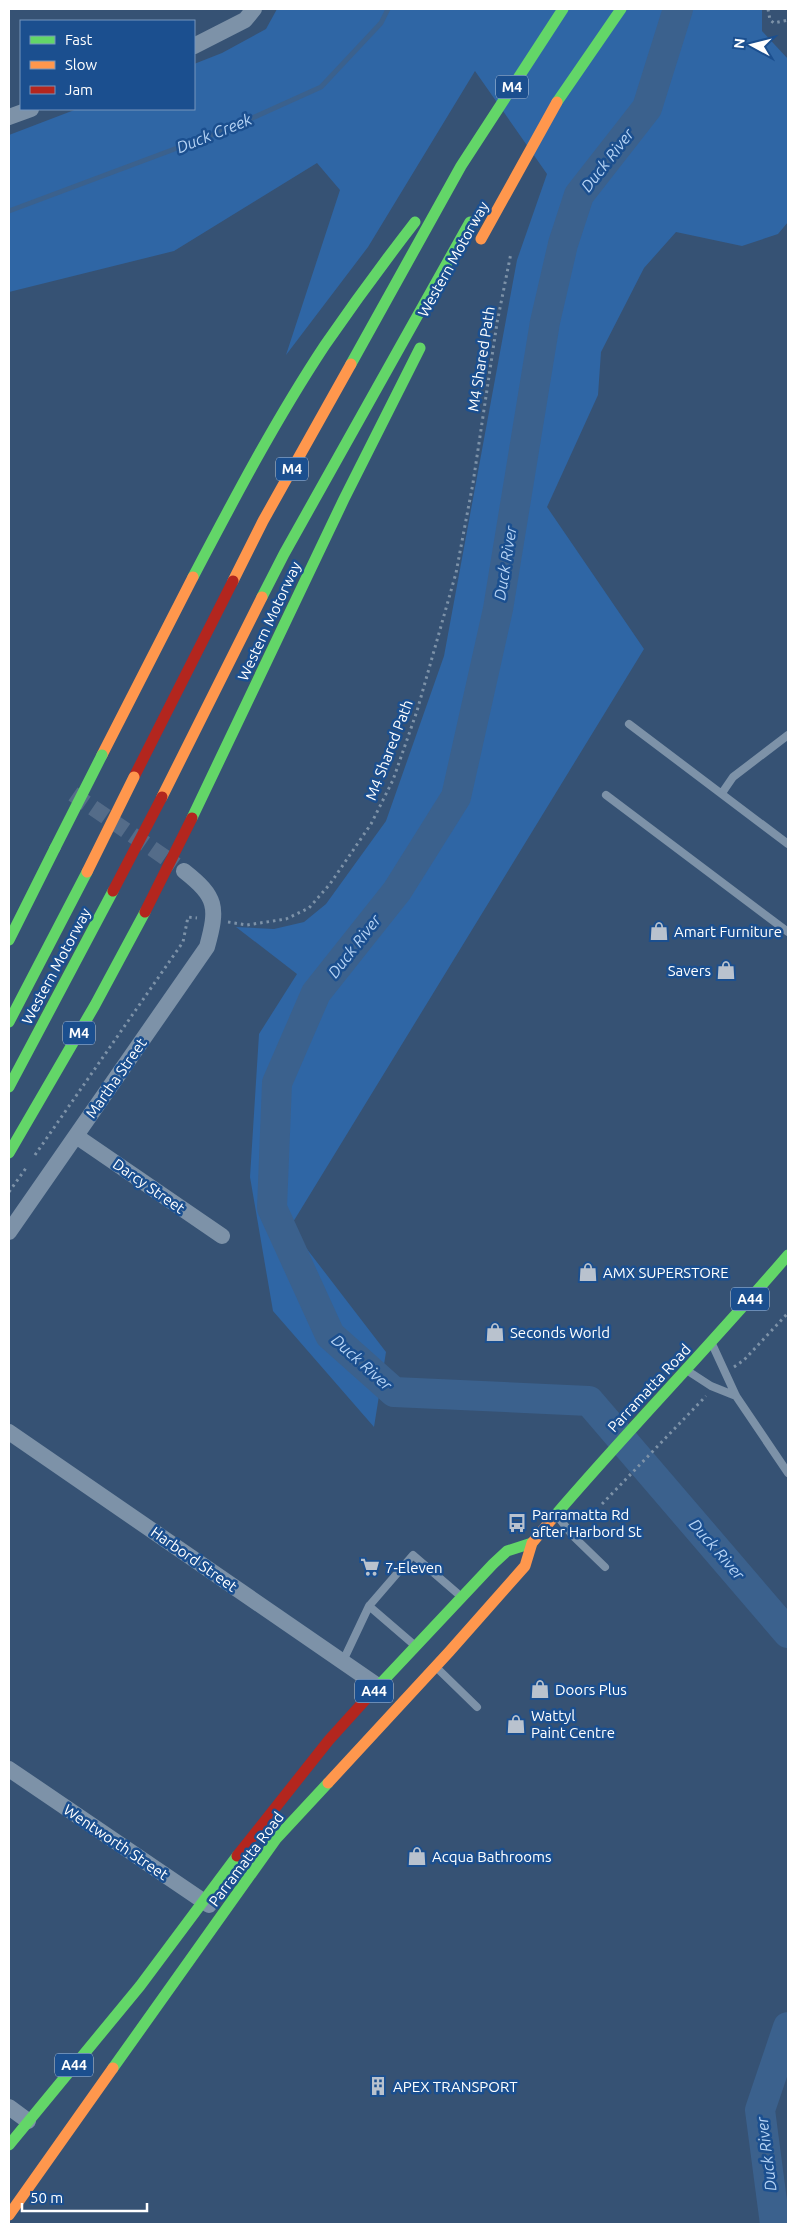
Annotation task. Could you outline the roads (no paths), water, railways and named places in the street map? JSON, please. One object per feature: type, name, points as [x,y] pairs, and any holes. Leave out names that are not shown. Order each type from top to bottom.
[{"type":"highway","name":"Western Motorway","points":[[9,1022],[87,872],[263,521],[461,166],[563,9]]},
{"type":"highway","name":"Western Motorway","points":[[512,160],[557,102],[621,9]]},
{"type":"highway","name":"Western Motorway","points":[[479,244],[557,102]]},
{"type":"highway","name":"M4","points":[[9,940],[212,543],[285,410],[330,336],[382,262],[461,166]]},
{"type":"highway","name":"Western Motorway","points":[[9,1087],[113,891],[284,554],[472,218]]},
{"type":"highway","name":"Western Motorway","points":[[9,1153],[95,1005],[145,912],[192,818],[344,499],[424,340]]},
{"type":"highway","name":"Parramatta Road","points":[[9,2215],[276,1839],[525,1566],[532,1542],[600,1463],[788,1255]]},
{"type":"highway","name":"Parramatta Road","points":[[9,2145],[140,1986],[203,1900],[329,1740],[415,1646],[507,1551],[532,1542]]},
{"type":"street","points":[[195,45],[245,20],[254,9]]},
{"type":"street","points":[[9,117],[28,110]]},
{"type":"street","name":"Martha Street","points":[[9,1232],[207,947],[213,920],[213,907],[209,893],[184,871]]},
{"type":"street","name":"Darcy Street","points":[[76,1136],[222,1236]]},
{"type":"street","name":"Harbord Street","points":[[9,1432],[378,1686]]},
{"type":"street","name":"Wentworth Street","points":[[9,1768],[223,1915]]},
{"type":"street","points":[[9,2107],[28,2121]]},
{"type":"lane","points":[[629,724],[788,844]]},
{"type":"lane","points":[[722,793],[733,777],[788,735]]},
{"type":"lane","points":[[606,795],[788,932]]},
{"type":"lane","points":[[711,1342],[736,1396],[788,1473]]},
{"type":"lane","points":[[686,1369],[711,1386],[736,1396]]},
{"type":"lane","points":[[556,1514],[573,1536],[605,1568]]},
{"type":"lane","points":[[343,1662],[369,1606],[413,1555],[462,1597]]},
{"type":"lane","points":[[369,1606],[415,1646]]},
{"type":"lane","points":[[435,1666],[477,1707]]},
{"type":"waterway","name":"Duck Creek","points":[[9,211],[228,129],[321,87],[381,23],[388,9]]},
{"type":"waterway","name":"Duck River","points":[[678,9],[647,108],[579,195],[563,244],[545,322],[498,609],[456,797],[397,891],[316,993],[277,1083],[272,1208],[330,1335],[394,1392],[589,1401],[788,1633]]},
{"type":"waterway","name":"Duck River","points":[[775,2224],[760,2110],[788,2027]]},
{"type":"tunnel","points":[[73,794],[176,865]]},
{"type":"place","name":"Amart Furniture","points":[[659,931]]},
{"type":"place","name":"Savers","points":[[726,970]]},
{"type":"place","name":"AMX SUPERSTORE","points":[[588,1272]]},
{"type":"place","name":"Seconds World","points":[[495,1332]]},
{"type":"place","name":"Parramatta Rd after Harbord St","points":[[517,1523]]},
{"type":"place","name":"7-Eleven","points":[[370,1567]]},
{"type":"place","name":"Doors Plus","points":[[540,1689]]},
{"type":"place","name":"Wattyl Paint Centre","points":[[516,1724]]},
{"type":"place","name":"Acqua Bathrooms","points":[[417,1856]]},
{"type":"place","name":"APEX TRANSPORT","points":[[378,2086]]}]
